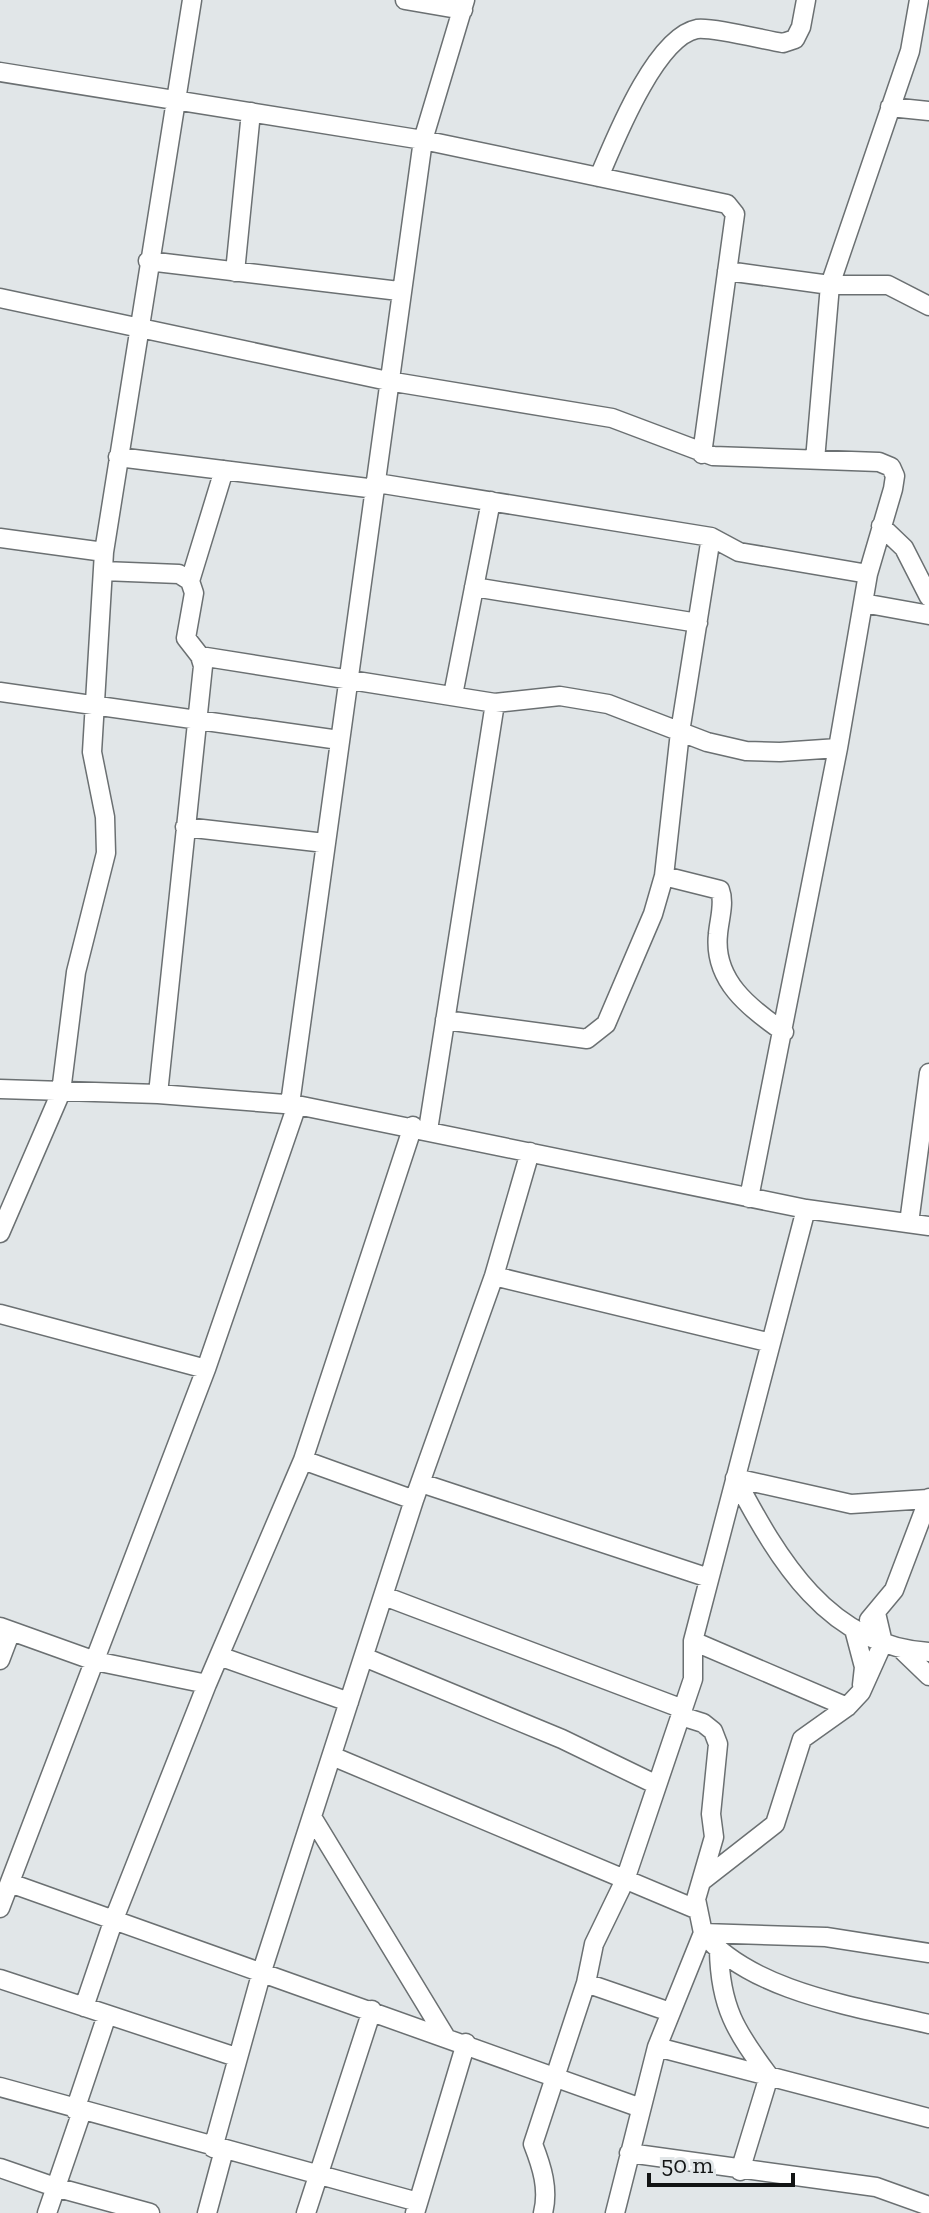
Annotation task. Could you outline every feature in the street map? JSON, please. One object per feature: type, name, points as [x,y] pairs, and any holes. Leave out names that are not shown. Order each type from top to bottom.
[{"type":"street","points":[[0,1233],[61,1092],[76,972],[106,853],[105,817],[92,752],[104,552],[137,328],[192,0]]},
{"type":"street","points":[[0,1908],[206,1369],[293,1104],[347,677],[376,486],[399,291],[423,140],[464,5],[405,0]]},
{"type":"street","points":[[599,177],[625,113],[650,72],[684,35],[698,29],[783,43],[795,39],[801,27],[806,0]]},
{"type":"street","points":[[815,460],[830,285],[921,12]]},
{"type":"street","points":[[0,72],[423,140],[727,204],[735,214],[702,454]]},
{"type":"street","points":[[890,107],[929,111]]},
{"type":"street","points":[[235,272],[251,112]]},
{"type":"street","points":[[148,261],[399,291]]},
{"type":"street","points":[[727,271],[830,285],[888,285],[929,306]]},
{"type":"street","points":[[0,298],[388,381],[612,418],[702,454],[879,462],[891,467],[895,476],[868,574],[784,1032],[749,1198]]},
{"type":"street","points":[[118,457],[491,501],[711,537],[739,552],[868,574]]},
{"type":"street","points":[[158,1094],[203,666],[200,656],[186,638],[194,593],[190,581],[224,470]]},
{"type":"street","points":[[453,695],[491,501]]},
{"type":"street","points":[[881,526],[904,548],[929,597]]},
{"type":"street","points":[[445,1020],[587,1039],[598,1034],[606,1024],[664,876],[680,732],[711,537]]},
{"type":"street","points":[[0,538],[104,552]]},
{"type":"street","points":[[103,571],[179,574],[190,581]]},
{"type":"street","points":[[474,587],[698,623]]},
{"type":"street","points":[[863,603],[929,615]]},
{"type":"street","points":[[200,656],[495,703],[560,696],[580,699],[637,713],[680,732],[746,751],[838,748]]},
{"type":"street","points":[[0,692],[94,707],[197,717],[339,740]]},
{"type":"street","points":[[84,2007],[114,1919],[207,1684],[303,1460],[420,1128],[445,1020],[495,703]]},
{"type":"street","points":[[185,827],[325,843]]},
{"type":"street","points":[[664,876],[720,890],[716,950],[720,966],[752,1010],[784,1032]]},
{"type":"street","points":[[909,1223],[922,1173],[929,1073]]},
{"type":"street","points":[[0,1089],[158,1094],[293,1104],[806,1209],[929,1226]]},
{"type":"street","points":[[207,2213],[236,2057],[262,1971],[418,1492],[494,1276],[530,1152]]},
{"type":"street","points":[[0,1212],[17,1192]]},
{"type":"street","points":[[543,2213],[546,2201],[542,2169],[533,2144],[553,2075],[586,1983],[594,1944],[625,1880],[693,1679],[693,1641],[806,1209]]},
{"type":"street","points":[[494,1276],[771,1343]]},
{"type":"street","points":[[0,1314],[206,1369]]},
{"type":"street","points":[[303,1460],[709,1578]]},
{"type":"street","points":[[735,1478],[851,1504],[929,1498],[894,1590],[855,1633]]},
{"type":"street","points":[[735,1478],[769,1542],[829,1613],[855,1633],[903,1651],[929,1652]]},
{"type":"street","points":[[384,1596],[703,1723],[713,1731],[718,1744],[712,1803],[714,1837],[696,1899],[703,1933],[719,1950],[775,1983],[929,2024]]},
{"type":"street","points":[[702,1881],[775,1824],[802,1739],[847,1707],[861,1692],[883,1643],[876,1613]]},
{"type":"street","points":[[0,1660],[5,1629],[95,1661],[207,1684]]},
{"type":"street","points":[[855,1633],[864,1667],[861,1692]]},
{"type":"street","points":[[693,1641],[847,1707]]},
{"type":"street","points":[[903,1651],[929,1676]]},
{"type":"street","points":[[219,1656],[349,1702]]},
{"type":"street","points":[[364,1657],[562,1739],[657,1785]]},
{"type":"street","points":[[332,1756],[698,1910]]},
{"type":"street","points":[[312,1817],[445,2036]]},
{"type":"street","points":[[10,1883],[466,2043],[641,2108]]},
{"type":"street","points":[[703,1933],[826,1937],[929,1953]]},
{"type":"street","points":[[615,2213],[657,2047],[703,1933]]},
{"type":"street","points":[[719,1950],[720,1984],[727,2011],[769,2076],[740,2171]]},
{"type":"street","points":[[0,1979],[236,2057]]},
{"type":"street","points":[[586,1983],[670,2012]]},
{"type":"street","points":[[306,2213],[372,2010]]},
{"type":"street","points":[[47,2213],[107,2015]]},
{"type":"street","points":[[0,2087],[318,2176],[416,2208],[466,2043]]},
{"type":"street","points":[[657,2047],[929,2118]]},
{"type":"street","points":[[629,2153],[740,2171],[876,2187],[929,2206]]},
{"type":"street","points":[[0,2168],[150,2213]]}]
